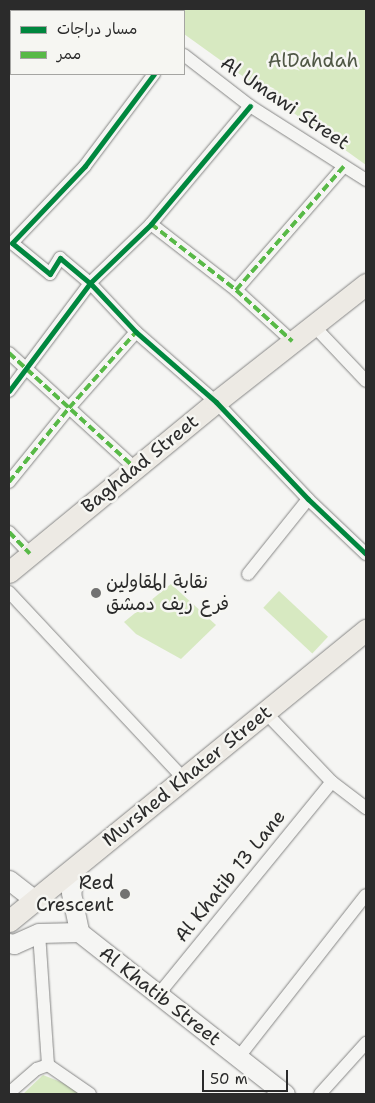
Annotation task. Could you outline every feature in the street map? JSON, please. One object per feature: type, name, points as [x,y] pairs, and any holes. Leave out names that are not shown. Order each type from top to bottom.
[{"type":"main road","name":"Baghdad Street","points":[[9,572],[216,402],[366,284]]},
{"type":"main road","name":"Murshed Khater Street","points":[[9,921],[366,630]]},
{"type":"main road","points":[[9,943],[14,944],[39,933],[79,932],[71,893],[76,866]]},
{"type":"main road","points":[[9,880],[35,900]]},
{"type":"main road","name":"Al Khatib Street","points":[[79,932],[238,1058],[268,1087],[285,1094]]},
{"type":"street","name":"Al Umawi Street","points":[[185,56],[250,106],[366,180]]},
{"type":"street","points":[[153,75],[85,166],[12,243],[50,274],[60,258],[90,283],[136,332],[216,402],[308,499],[366,554]]},
{"type":"street","points":[[9,391],[90,283],[151,224],[250,106]]},
{"type":"street","points":[[236,290],[344,166]]},
{"type":"street","points":[[151,224],[236,290],[292,341]]},
{"type":"street","points":[[313,326],[366,381]]},
{"type":"street","points":[[9,482],[69,408],[136,332]]},
{"type":"street","points":[[9,353],[135,468]]},
{"type":"street","points":[[248,574],[308,499]]},
{"type":"street","points":[[9,532],[30,554]]},
{"type":"street","points":[[9,592],[69,660],[184,778]]},
{"type":"street","points":[[265,712],[332,782],[366,808]]},
{"type":"street","name":"Al Khatib 13 Lane","points":[[158,995],[332,782]]},
{"type":"street","points":[[238,1058],[366,895]]},
{"type":"street","points":[[39,933],[48,1065]]},
{"type":"street","points":[[323,1093],[366,1043]]},
{"type":"street","points":[[9,1093],[37,1069],[48,1065],[57,1068],[90,1094]]},
{"type":"green space","name":"AlDahdah","points":[[148,9],[366,9],[366,165],[185,35],[185,10]]},
{"type":"green space","points":[[171,584],[216,625],[181,659],[136,634],[124,622]]},
{"type":"green space","points":[[279,591],[328,637],[312,654],[263,608]]},
{"type":"green space","points":[[43,1075],[71,1086],[80,1094],[23,1094]]},
{"type":"marked path","points":[[236,290],[344,166]]},
{"type":"marked path","points":[[151,224],[236,290],[292,341]]},
{"type":"marked path","points":[[9,482],[69,408],[136,332]]},
{"type":"marked path","points":[[9,353],[135,468]]},
{"type":"marked path","points":[[9,532],[30,554]]},
{"type":"cycle path","points":[[153,75],[85,166],[12,243],[50,274],[60,258],[90,283],[136,332],[216,402],[308,499],[366,554]]},
{"type":"cycle path","points":[[9,391],[90,283],[151,224],[250,106]]},
{"type":"place","name":"نقابة المقاولين فرع ريف دمشق","points":[[96,593]]},
{"type":"place","name":"Red Crescent","points":[[125,894]]}]
